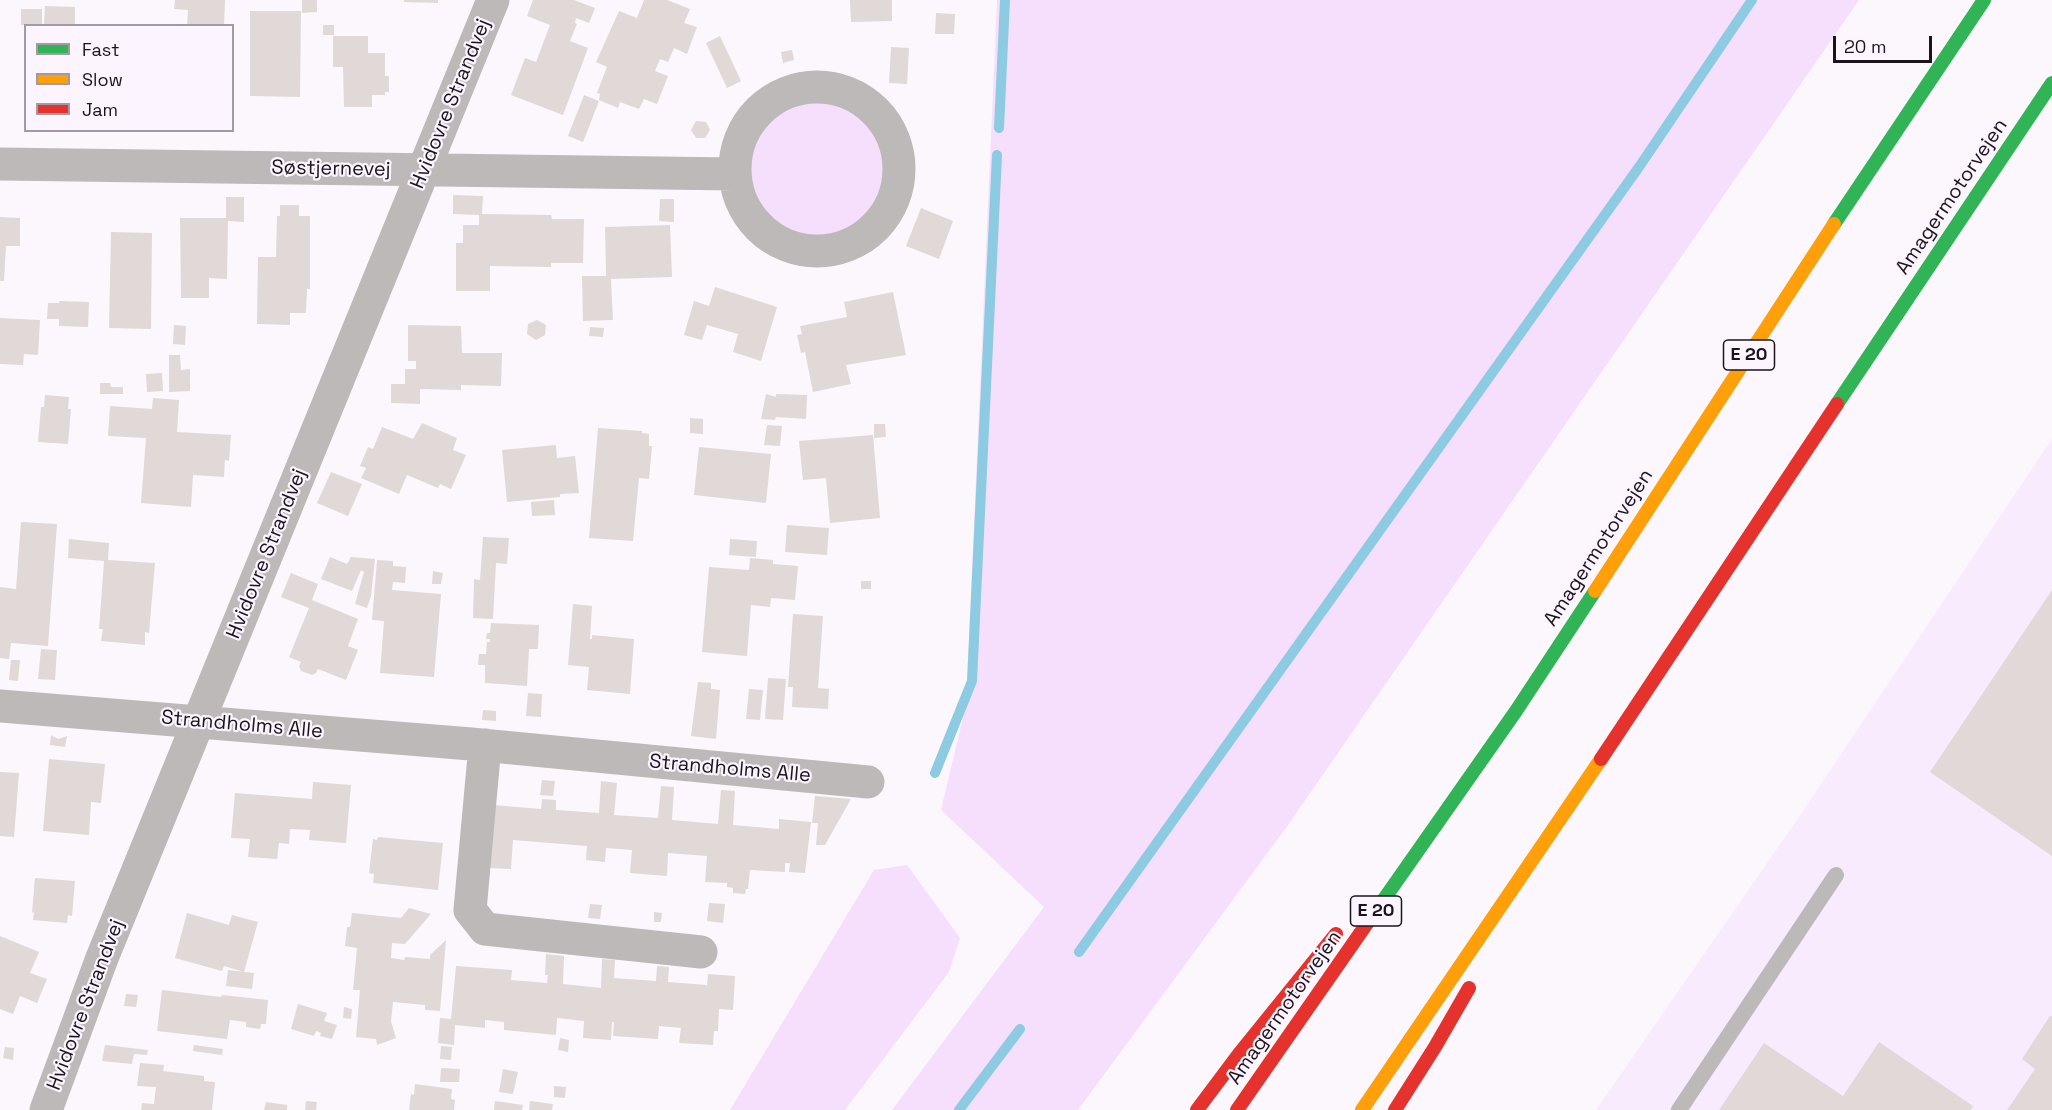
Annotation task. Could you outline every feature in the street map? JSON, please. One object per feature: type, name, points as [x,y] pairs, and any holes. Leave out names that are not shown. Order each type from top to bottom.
[{"type":"highway","name":"Amagermotorvejen","points":[[1237,1110],[1516,711],[1877,159],[1984,0]]},
{"type":"highway","name":"Amagermotorvejen","points":[[1362,1110],[1602,758],[2052,83]]},
{"type":"highway","points":[[1389,868],[1516,711]]},
{"type":"highway","points":[[1513,913],[1602,758]]},
{"type":"highway","points":[[1197,1110],[1344,924]]},
{"type":"highway","points":[[1395,1110],[1477,975]]},
{"type":"street","name":"Hvidovre Strandvej","points":[[46,1110],[102,958],[494,0]]},
{"type":"street","points":[[808,87],[833,87],[858,97],[879,113],[893,135],[899,160],[898,187],[888,211],[872,231],[849,245],[824,251],[798,249],[774,239],[754,222],[741,200],[735,174],[737,149],[747,125],[764,106],[777,97],[808,87]]},
{"type":"street","name":"Søstjernevej","points":[[0,164],[735,174]]},
{"type":"street","name":"Strandholms Alle","points":[[0,706],[485,745],[868,782]]},
{"type":"street","points":[[485,745],[470,910],[485,929],[701,952]]},
{"type":"lane","points":[[1678,1110],[1836,875]]},
{"type":"shaded area","points":[[997,0],[1859,0],[1288,825],[1078,1110],[892,1110],[1044,907],[941,810],[966,705]]},
{"type":"shaded area","points":[[818,103],[844,108],[856,114],[866,123],[875,133],[881,145],[886,171],[881,197],[875,209],[866,219],[856,228],[844,234],[818,239],[792,234],[780,228],[770,219],[761,209],[755,197],[750,171],[755,145],[761,133],[770,123],[780,114],[792,108]]},
{"type":"shaded area","points":[[2052,439],[2052,1110],[1596,1110],[1799,817]]},
{"type":"shaded area","points":[[907,865],[960,938],[949,972],[845,1110],[730,1110],[874,870]]},
{"type":"building","points":[[175,0],[225,0],[224,24],[187,24],[188,10],[174,9]]},
{"type":"building","points":[[302,0],[317,0],[317,12],[302,13]]},
{"type":"building","points":[[404,0],[438,0],[438,3],[404,2]]},
{"type":"building","points":[[533,0],[574,0],[595,8],[589,23],[576,18],[575,23],[577,24],[570,41],[588,48],[563,115],[511,95],[525,58],[536,62],[550,25],[527,16]]},
{"type":"building","points":[[644,0],[667,0],[690,9],[684,23],[697,27],[687,54],[674,48],[668,62],[660,59],[655,71],[668,76],[657,104],[644,99],[639,109],[620,102],[618,108],[599,100],[600,94],[597,93],[607,67],[596,62],[619,11],[637,18]]},
{"type":"building","points":[[850,0],[892,0],[892,21],[851,22]]},
{"type":"building","points":[[45,6],[75,7],[75,24],[44,24]]},
{"type":"building","points":[[21,9],[42,9],[42,24],[21,25]]},
{"type":"building","points":[[250,11],[301,11],[300,97],[250,96]]},
{"type":"building","points":[[936,13],[955,14],[954,34],[935,34]]},
{"type":"building","points":[[323,25],[334,25],[334,35],[323,35]]},
{"type":"building","points":[[333,36],[368,36],[368,53],[385,53],[385,76],[389,76],[389,92],[385,92],[385,95],[372,95],[372,107],[344,107],[343,67],[333,67]]},
{"type":"building","points":[[720,36],[741,81],[727,88],[706,43]]},
{"type":"building","points":[[891,47],[909,48],[907,84],[889,83]]},
{"type":"building","points":[[792,50],[794,60],[783,63],[781,52]]},
{"type":"building","points":[[584,95],[599,101],[583,142],[568,136]]},
{"type":"building","points":[[696,121],[706,122],[710,130],[705,138],[696,138],[691,130]]},
{"type":"building","points":[[453,195],[483,196],[482,214],[551,215],[552,219],[584,219],[583,263],[551,263],[551,267],[490,266],[490,291],[456,291],[456,243],[463,243],[463,225],[479,225],[479,215],[453,214]]},
{"type":"building","points":[[226,197],[244,197],[244,222],[228,221],[227,279],[209,278],[209,298],[181,298],[180,218],[226,218]]},
{"type":"building","points":[[660,199],[674,199],[674,222],[659,221]]},
{"type":"building","points":[[280,205],[299,205],[299,216],[310,216],[310,289],[307,289],[306,313],[290,313],[290,325],[257,324],[258,257],[276,257],[277,216],[280,216]]},
{"type":"building","points":[[921,208],[953,221],[939,259],[906,246]]},
{"type":"building","points":[[0,217],[20,218],[20,246],[6,246],[4,281],[0,281]]},
{"type":"building","points":[[670,225],[672,277],[611,279],[613,320],[583,321],[582,276],[606,276],[605,227]]},
{"type":"building","points":[[111,232],[152,233],[151,329],[109,328]]},
{"type":"building","points":[[715,287],[777,307],[761,361],[733,352],[738,334],[707,325],[702,340],[684,335],[694,301],[709,306]]},
{"type":"building","points":[[893,292],[906,355],[846,365],[851,384],[813,392],[805,352],[801,353],[797,335],[802,334],[800,326],[847,317],[844,302]]},
{"type":"building","points":[[60,301],[89,302],[88,327],[59,326],[59,319],[47,319],[48,303],[59,303]]},
{"type":"building","points":[[0,318],[40,320],[38,355],[24,354],[23,365],[0,364]]},
{"type":"building","points":[[537,320],[546,325],[545,335],[536,340],[527,334],[528,324]]},
{"type":"building","points":[[174,325],[186,326],[185,345],[173,344]]},
{"type":"building","points":[[408,325],[461,326],[462,353],[502,353],[501,386],[461,385],[461,390],[420,389],[420,404],[391,403],[391,384],[405,384],[405,369],[416,369],[416,361],[408,361]]},
{"type":"building","points":[[590,327],[604,328],[603,337],[589,336]]},
{"type":"building","points":[[169,355],[180,355],[181,370],[190,369],[190,391],[169,392]]},
{"type":"building","points":[[162,373],[163,391],[147,392],[146,374]]},
{"type":"building","points":[[100,383],[110,383],[111,387],[123,387],[123,394],[100,394]]},
{"type":"building","points":[[766,394],[776,397],[776,394],[807,395],[806,419],[776,417],[775,420],[761,419]]},
{"type":"building","points":[[45,395],[69,397],[68,409],[71,409],[68,444],[38,442],[41,407],[44,407]]},
{"type":"building","points":[[153,398],[179,400],[177,432],[231,435],[229,461],[225,460],[224,477],[193,475],[191,507],[141,503],[146,438],[108,436],[110,406],[152,409]]},
{"type":"building","points":[[690,418],[703,419],[703,434],[690,433]]},
{"type":"building","points":[[422,423],[457,438],[453,450],[466,455],[451,489],[440,484],[438,488],[407,475],[399,494],[361,478],[366,468],[360,466],[368,447],[373,449],[382,427],[413,439]]},
{"type":"building","points":[[874,424],[885,424],[886,437],[874,438]]},
{"type":"building","points":[[767,425],[782,426],[780,446],[764,445]]},
{"type":"building","points":[[598,428],[642,431],[642,433],[649,434],[649,446],[652,446],[649,479],[639,478],[633,541],[589,538]]},
{"type":"building","points":[[873,435],[880,518],[830,523],[826,478],[803,480],[799,441]]},
{"type":"building","points":[[556,445],[557,458],[575,456],[579,493],[507,502],[502,450]]},
{"type":"building","points":[[699,447],[771,454],[766,503],[694,495]]},
{"type":"building","points":[[331,472],[362,484],[348,516],[317,503]]},
{"type":"building","points":[[554,500],[555,515],[532,516],[531,502]]},
{"type":"building","points":[[21,522],[57,524],[48,646],[11,643],[9,659],[0,658],[0,587],[16,589]]},
{"type":"building","points":[[787,525],[829,528],[827,555],[785,552]]},
{"type":"building","points":[[483,537],[509,538],[507,564],[496,563],[493,619],[473,618],[474,579],[480,580]]},
{"type":"building","points":[[69,539],[109,543],[108,560],[155,563],[149,633],[145,632],[145,645],[101,641],[103,629],[99,629],[104,561],[68,558]]},
{"type":"building","points":[[730,539],[757,541],[756,557],[729,555]]},
{"type":"building","points":[[330,557],[347,564],[351,557],[375,559],[371,596],[367,608],[355,604],[364,572],[361,570],[352,591],[321,579]]},
{"type":"building","points":[[750,558],[773,560],[773,564],[798,566],[795,600],[771,598],[770,607],[751,605],[747,656],[702,652],[709,567],[749,570]]},
{"type":"building","points":[[377,560],[393,561],[393,566],[406,567],[405,583],[393,582],[392,590],[441,594],[434,677],[380,673],[384,621],[372,620]]},
{"type":"building","points":[[433,571],[443,573],[441,584],[432,584]]},
{"type":"building","points":[[291,573],[318,584],[312,600],[358,619],[348,646],[358,650],[346,680],[318,669],[312,675],[301,671],[299,666],[301,662],[289,657],[309,608],[281,597]]},
{"type":"building","points":[[861,581],[871,581],[871,589],[861,589]]},
{"type":"building","points":[[2052,590],[2052,856],[1930,772]]},
{"type":"building","points":[[573,604],[592,606],[590,639],[592,635],[634,639],[630,694],[587,690],[589,667],[568,665]]},
{"type":"building","points":[[793,614],[823,616],[818,688],[829,689],[828,709],[792,707],[793,687],[788,687]]},
{"type":"building","points":[[491,623],[539,625],[538,649],[529,649],[527,686],[485,683],[485,665],[478,665],[479,654],[486,654],[487,642],[490,642],[490,639],[486,639],[487,633],[490,633]]},
{"type":"building","points":[[41,649],[57,650],[55,680],[38,679]]},
{"type":"building","points":[[11,660],[20,660],[18,681],[9,680]]},
{"type":"building","points":[[768,678],[786,679],[783,720],[765,719]]},
{"type":"building","points":[[698,682],[711,683],[711,689],[720,690],[716,739],[691,736]]},
{"type":"building","points":[[749,689],[763,690],[760,720],[746,719]]},
{"type":"building","points":[[528,693],[542,694],[541,717],[526,716]]},
{"type":"building","points":[[483,710],[496,711],[496,721],[482,720]]},
{"type":"building","points":[[51,735],[58,739],[67,736],[65,747],[50,745]]},
{"type":"building","points":[[49,759],[105,764],[101,803],[91,802],[89,835],[43,831]]},
{"type":"building","points":[[0,772],[19,773],[14,837],[0,836]]},
{"type":"building","points":[[542,780],[555,781],[553,796],[540,795]]},
{"type":"building","points":[[601,781],[617,783],[614,815],[658,818],[661,786],[674,787],[672,820],[718,824],[721,790],[735,791],[733,825],[779,829],[779,819],[811,822],[805,873],[789,872],[790,863],[785,863],[785,872],[750,870],[748,889],[745,894],[733,893],[733,888],[727,887],[727,883],[705,882],[707,856],[668,853],[667,876],[630,873],[632,850],[606,848],[605,862],[586,860],[587,846],[513,840],[511,869],[490,868],[493,805],[541,809],[542,799],[556,800],[556,810],[599,813]]},
{"type":"building","points":[[313,782],[351,785],[346,843],[309,840],[310,830],[290,829],[289,844],[279,843],[277,859],[248,857],[250,839],[231,838],[235,793],[312,799]]},
{"type":"building","points":[[815,796],[851,799],[825,845],[816,845],[818,823],[812,823]]},
{"type":"building","points":[[378,837],[443,843],[438,890],[373,883],[374,874],[369,873],[373,839],[377,840]]},
{"type":"building","points":[[35,878],[75,881],[72,916],[68,915],[67,923],[33,920]]},
{"type":"building","points":[[709,903],[725,904],[723,923],[707,921]]},
{"type":"building","points":[[590,904],[602,905],[600,919],[588,918]]},
{"type":"building","points":[[409,908],[431,914],[405,944],[392,943],[391,958],[430,959],[430,955],[446,940],[440,1011],[425,1010],[425,1005],[393,1002],[391,1021],[396,1038],[377,1045],[376,1039],[356,1037],[360,990],[353,990],[357,948],[345,946],[347,927],[350,927],[352,913],[401,918]]},
{"type":"building","points":[[654,912],[662,913],[661,922],[654,922]]},
{"type":"building","points":[[187,913],[229,925],[232,915],[258,922],[244,972],[224,966],[222,971],[175,958]]},
{"type":"building","points":[[0,936],[39,952],[30,973],[47,979],[37,1003],[20,996],[13,1014],[0,1009]]},
{"type":"building","points":[[546,954],[564,956],[563,984],[601,988],[602,959],[615,960],[614,978],[656,981],[657,966],[669,967],[668,982],[707,985],[708,974],[735,976],[733,1010],[719,1009],[718,1031],[714,1031],[713,1045],[679,1043],[681,1028],[659,1026],[658,1039],[613,1036],[614,1022],[612,1022],[611,1040],[583,1038],[584,1021],[557,1018],[556,1035],[504,1030],[504,1022],[485,1020],[485,1028],[455,1025],[454,1045],[438,1043],[440,1018],[451,1019],[456,966],[512,970],[511,980],[547,983]]},
{"type":"building","points":[[228,970],[254,973],[252,989],[226,986]]},
{"type":"building","points":[[162,990],[268,1000],[266,1024],[261,1024],[260,1029],[246,1027],[246,1022],[230,1020],[227,1039],[157,1031]]},
{"type":"building","points":[[126,994],[138,995],[136,1007],[124,1006]]},
{"type":"building","points":[[298,1004],[327,1013],[324,1021],[337,1025],[332,1039],[320,1036],[321,1033],[316,1031],[314,1036],[291,1029]]},
{"type":"building","points":[[344,1007],[352,1009],[351,1019],[343,1018]]},
{"type":"building","points":[[2050,1016],[2052,1017],[2052,1110],[2007,1110],[2035,1069],[2022,1059]]},
{"type":"building","points":[[560,1038],[569,1040],[568,1052],[558,1050]]},
{"type":"building","points":[[1879,1042],[1973,1106],[1971,1110],[1719,1110],[1764,1043],[1843,1096]]},
{"type":"building","points":[[105,1045],[148,1050],[147,1055],[134,1054],[132,1064],[102,1061]]},
{"type":"building","points":[[194,1045],[223,1049],[222,1055],[193,1051]]},
{"type":"building","points":[[441,1046],[452,1047],[451,1060],[440,1059]]},
{"type":"building","points":[[5,1047],[14,1048],[13,1060],[3,1058]]},
{"type":"building","points":[[140,1063],[164,1065],[163,1071],[204,1076],[204,1081],[215,1082],[212,1110],[141,1110],[142,1103],[154,1104],[156,1087],[137,1086]]},
{"type":"building","points":[[441,1068],[460,1069],[459,1082],[440,1082]]},
{"type":"building","points":[[503,1069],[518,1072],[513,1094],[499,1092]]},
{"type":"building","points":[[415,1084],[452,1089],[451,1099],[455,1100],[454,1110],[409,1110]]},
{"type":"building","points":[[554,1086],[566,1087],[565,1098],[554,1097]]},
{"type":"building","points":[[306,1101],[317,1102],[316,1110],[305,1110]]},
{"type":"building","points":[[495,1101],[523,1105],[522,1110],[494,1110]]},
{"type":"building","points":[[530,1101],[553,1104],[552,1110],[529,1110]]},
{"type":"building","points":[[266,1102],[287,1105],[287,1110],[264,1110]]},
{"type":"waterway","points":[[999,128],[1005,0]]},
{"type":"waterway","points":[[1079,952],[1639,167],[1752,0]]},
{"type":"waterway","points":[[935,773],[972,681],[997,155]]},
{"type":"waterway","points":[[959,1110],[1020,1029]]},
{"type":"traffic: fast","points":[[1834,224],[1984,0]]},
{"type":"traffic: fast","points":[[1837,404],[2052,83]]},
{"type":"traffic: fast","points":[[1368,922],[1516,711],[1595,591]]},
{"type":"traffic: slow","points":[[1595,591],[1834,224]]},
{"type":"traffic: slow","points":[[1362,1110],[1601,759]]},
{"type":"traffic: jam","points":[[1601,759],[1837,404]]},
{"type":"traffic: jam","points":[[1237,1110],[1368,922]]},
{"type":"traffic: jam","points":[[1197,1110],[1336,934]]},
{"type":"traffic: jam","points":[[1395,1110],[1469,988]]}]
